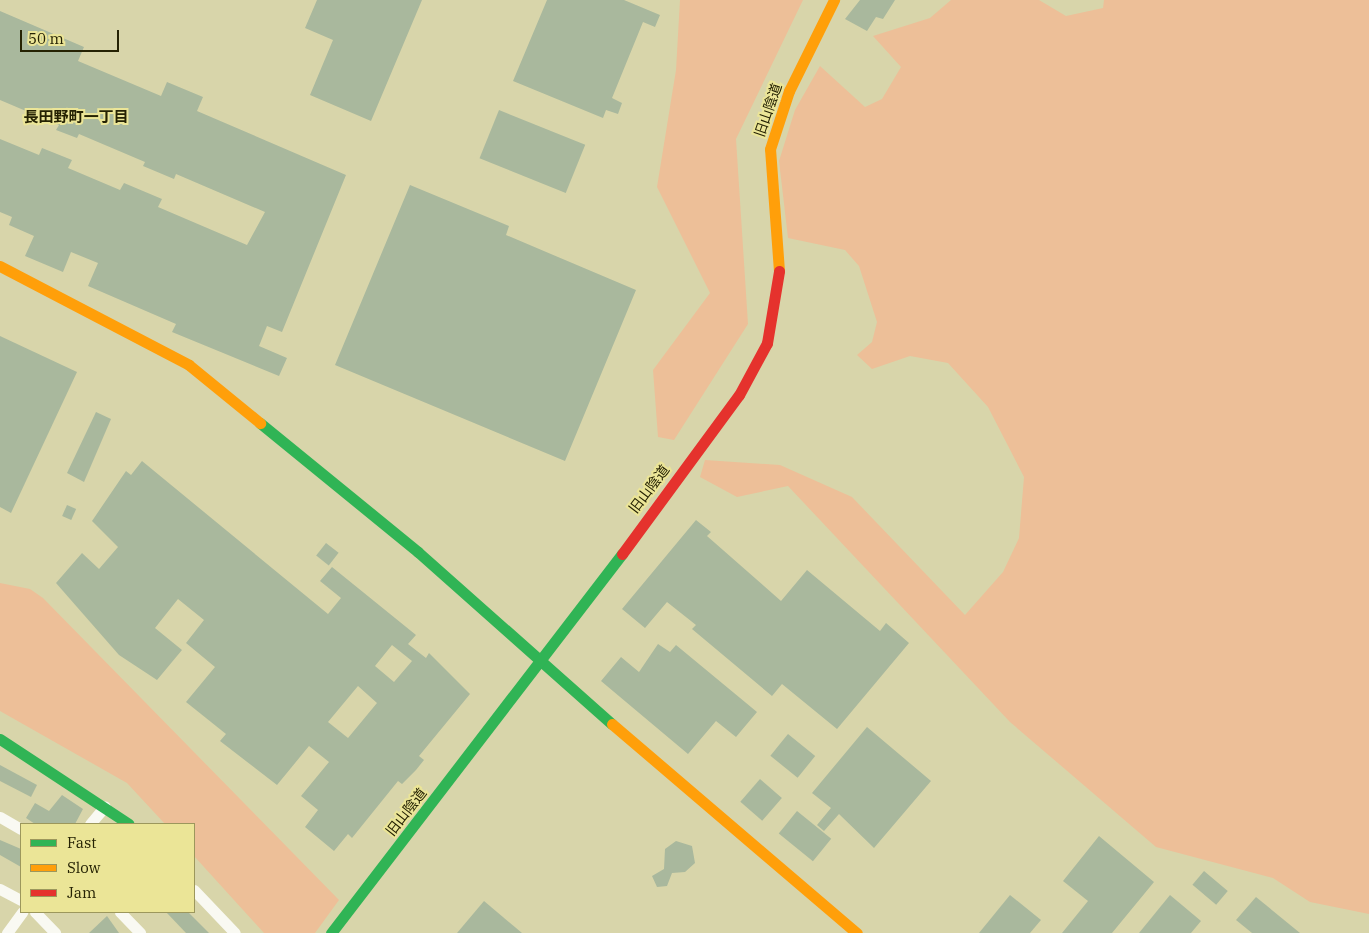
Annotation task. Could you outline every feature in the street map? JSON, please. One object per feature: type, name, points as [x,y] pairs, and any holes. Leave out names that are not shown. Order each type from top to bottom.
[{"type":"street","name":"旧山陰道","points":[[331,933],[541,664],[739,394],[767,343],[780,283],[770,149],[789,92],[834,0]]},
{"type":"street","points":[[0,266],[189,365],[418,552],[541,664],[857,933]]},
{"type":"street","points":[[0,738],[106,806],[128,823]]},
{"type":"street","points":[[91,823],[106,806]]},
{"type":"street","points":[[0,817],[20,829]]},
{"type":"street","points":[[0,889],[20,899]]},
{"type":"street","points":[[195,891],[235,933]]},
{"type":"street","points":[[6,933],[21,913]]},
{"type":"street","points":[[36,913],[55,933]]},
{"type":"street","points":[[121,913],[140,933]]},
{"type":"shaded area","points":[[680,0],[803,0],[736,139],[748,324],[674,440],[658,437],[653,370],[710,293],[657,187],[676,70]]},
{"type":"shaded area","points":[[951,0],[1039,0],[1066,16],[1103,8],[1104,0],[1369,0],[1369,914],[1310,902],[1273,878],[1156,847],[1010,722],[788,486],[737,497],[700,477],[705,460],[780,465],[852,497],[965,615],[1003,572],[1019,538],[1024,477],[988,407],[948,363],[910,356],[872,369],[857,355],[872,342],[877,322],[859,266],[845,250],[788,238],[779,161],[795,110],[820,66],[865,107],[882,99],[901,67],[873,36],[930,18]]},
{"type":"shaded area","points":[[0,583],[30,589],[43,598],[339,900],[315,933],[264,933],[195,857],[195,823],[164,823],[127,783],[0,711]]},
{"type":"building","points":[[317,0],[422,0],[371,121],[310,95],[333,40],[305,28]]},
{"type":"building","points":[[547,0],[624,0],[660,15],[655,27],[643,22],[612,98],[622,103],[618,114],[606,110],[603,118],[513,81]]},
{"type":"building","points":[[860,0],[895,0],[883,19],[876,17],[867,31],[845,19]]},
{"type":"building","points":[[0,11],[84,47],[78,61],[161,96],[167,82],[203,97],[197,111],[346,175],[282,332],[267,326],[259,346],[287,358],[279,376],[172,332],[176,324],[88,286],[98,263],[71,252],[63,272],[25,256],[34,236],[9,225],[12,217],[0,212],[0,139],[39,155],[42,148],[72,160],[68,168],[120,190],[124,183],[162,199],[158,207],[247,245],[265,212],[176,174],[174,179],[143,166],[145,162],[79,134],[77,138],[56,130],[59,125],[0,100]]},
{"type":"building","points":[[499,110],[585,145],[566,193],[480,158]]},
{"type":"building","points":[[410,185],[509,226],[506,235],[636,290],[565,461],[335,365]]},
{"type":"building","points":[[0,336],[77,372],[11,513],[0,507]]},
{"type":"building","points":[[96,412],[111,419],[84,482],[67,473]]},
{"type":"building","points":[[142,461],[328,614],[341,598],[320,581],[332,567],[416,635],[408,644],[426,658],[429,653],[470,694],[419,756],[424,760],[416,770],[402,784],[398,781],[352,838],[348,834],[334,851],[305,827],[318,810],[301,796],[329,762],[309,746],[277,785],[220,741],[226,734],[186,702],[215,667],[186,643],[204,620],[178,599],[155,628],[182,650],[157,680],[119,655],[56,583],[82,553],[99,569],[118,547],[92,521],[126,471],[131,475]],"holes":[[[392,645],[412,661],[394,682],[375,666]],[[358,686],[377,703],[348,738],[328,722]]]},
{"type":"building","points":[[67,505],[76,509],[71,520],[62,516]]},
{"type":"building","points":[[696,520],[711,532],[707,536],[781,601],[807,570],[880,631],[886,623],[909,643],[837,729],[782,684],[772,696],[692,629],[696,625],[667,602],[645,628],[622,609]]},
{"type":"building","points":[[326,543],[339,553],[329,565],[316,556]]},
{"type":"building","points":[[658,644],[670,652],[676,645],[757,712],[736,737],[716,721],[688,754],[601,681],[621,657],[639,672]]},
{"type":"building","points":[[867,727],[931,781],[874,848],[839,814],[824,831],[817,825],[831,808],[812,793]]},
{"type":"building","points":[[788,734],[815,756],[798,778],[770,756]]},
{"type":"building","points":[[0,765],[37,785],[31,797],[0,781]]},
{"type":"building","points":[[760,779],[782,798],[762,821],[740,802]]},
{"type":"building","points":[[62,795],[83,809],[76,823],[34,823],[26,818],[35,803],[49,811]]},
{"type":"building","points":[[797,811],[831,839],[813,861],[779,834]]},
{"type":"building","points":[[1099,836],[1154,882],[1112,933],[1062,933],[1088,901],[1063,881]]},
{"type":"building","points":[[0,840],[20,849],[20,866],[0,855]]},
{"type":"building","points":[[676,841],[692,846],[695,863],[685,872],[672,873],[667,886],[657,887],[652,876],[664,869],[665,849]]},
{"type":"building","points":[[1204,871],[1228,891],[1216,905],[1192,885]]},
{"type":"building","points":[[1010,895],[1041,920],[1030,933],[979,933]]},
{"type":"building","points":[[1170,895],[1201,921],[1191,933],[1139,933]]},
{"type":"building","points":[[1256,897],[1300,933],[1252,933],[1236,920]]},
{"type":"building","points":[[484,901],[522,933],[457,933]]},
{"type":"building","points":[[167,913],[189,913],[209,933],[186,933]]},
{"type":"building","points":[[107,916],[119,933],[89,933]]},
{"type":"traffic: fast","points":[[260,423],[418,552],[612,724]]},
{"type":"traffic: fast","points":[[331,933],[622,554]]},
{"type":"traffic: fast","points":[[0,739],[127,823]]},
{"type":"traffic: slow","points":[[779,271],[770,149],[789,91],[834,0]]},
{"type":"traffic: slow","points":[[0,266],[189,365],[260,423]]},
{"type":"traffic: slow","points":[[612,724],[857,933]]},
{"type":"traffic: jam","points":[[622,554],[739,395],[767,343],[779,271]]},
{"type":"district","name":"長田野町一丁目","points":[[76,117]]}]
